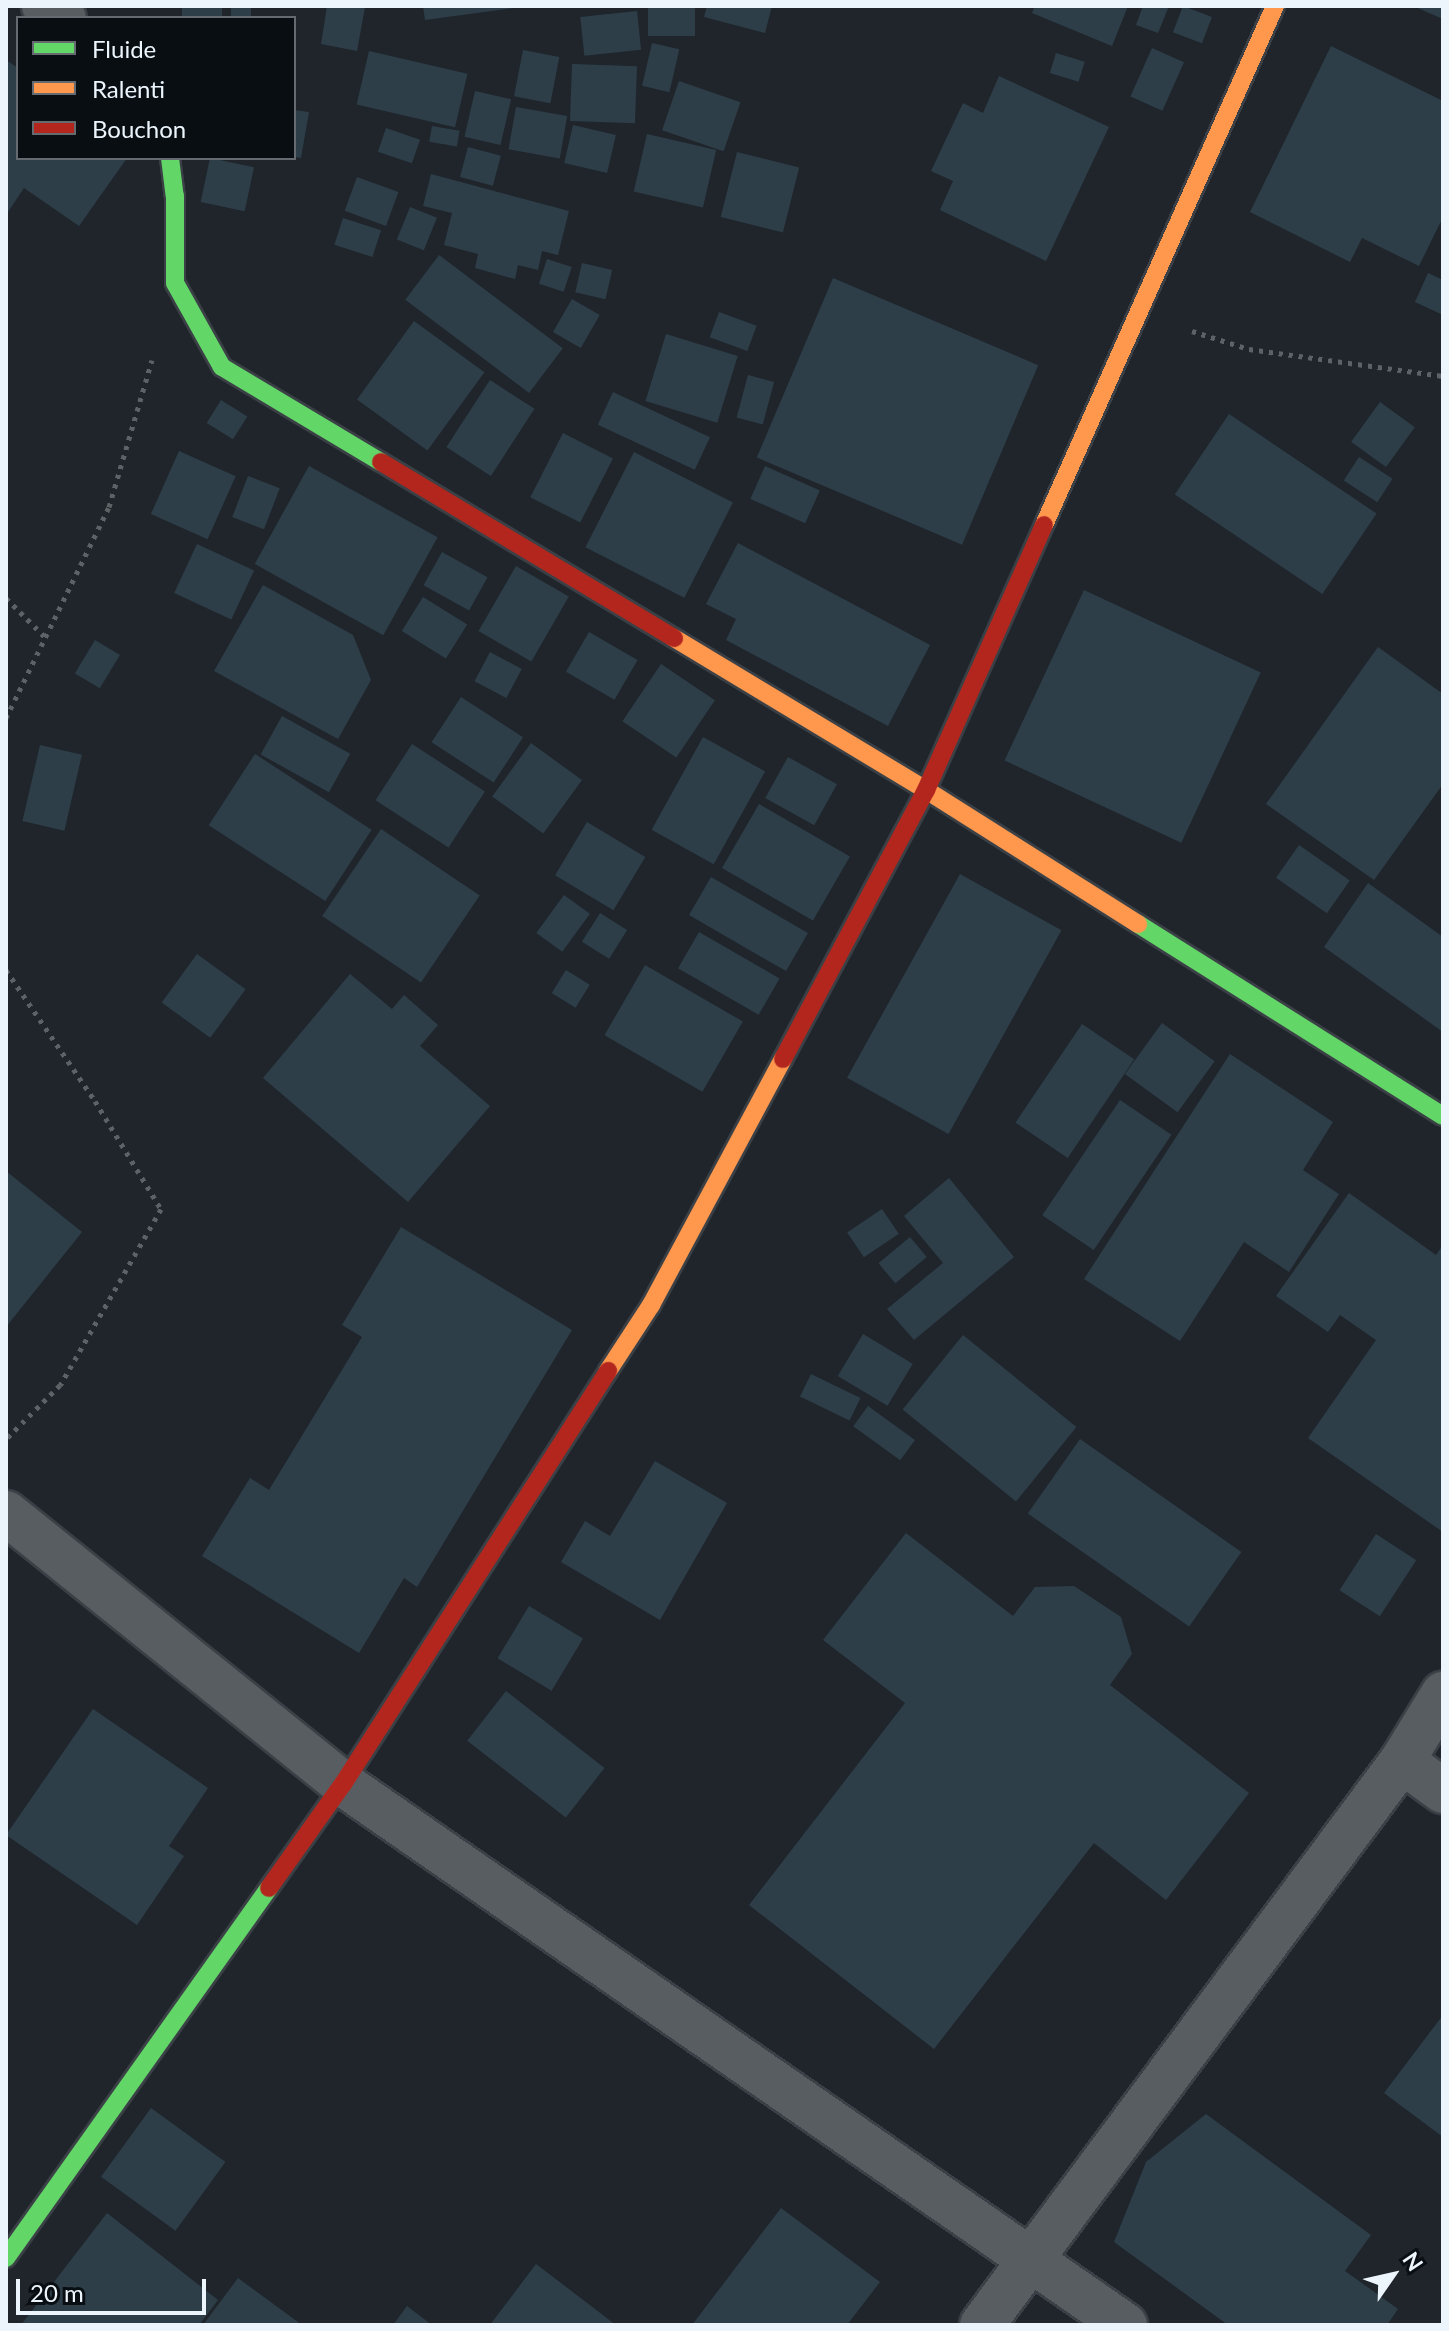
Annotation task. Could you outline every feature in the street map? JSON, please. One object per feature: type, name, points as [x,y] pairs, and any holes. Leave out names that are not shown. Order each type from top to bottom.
[{"type":"street","points":[[6,2258],[343,1784],[651,1305],[926,790],[1275,6]]},
{"type":"street","points":[[170,160],[175,196],[175,283],[222,367],[926,790],[1443,1116]]},
{"type":"street","points":[[6,1513],[343,1784],[1125,2325]]},
{"type":"street","points":[[982,2325],[1033,2261],[1402,1761],[1443,1694]]},
{"type":"street","points":[[1402,1761],[1443,1791]]},
{"type":"path","points":[[6,718],[109,507],[175,283]]},
{"type":"path","points":[[1138,315],[1249,349],[1443,376]]},
{"type":"path","points":[[6,598],[45,637]]},
{"type":"path","points":[[6,970],[95,1101],[161,1209],[60,1385],[6,1439]]},
{"type":"building","points":[[182,6],[222,6],[222,16],[182,16]]},
{"type":"building","points":[[231,6],[251,6],[251,16],[231,16]]},
{"type":"building","points":[[327,6],[365,7],[357,51],[321,44]]},
{"type":"building","points":[[423,6],[513,6],[513,8],[425,20]]},
{"type":"building","points":[[648,6],[695,6],[695,36],[648,36]]},
{"type":"building","points":[[707,6],[772,6],[765,33],[704,17]]},
{"type":"building","points":[[1035,6],[1128,6],[1112,46],[1032,13]]},
{"type":"building","points":[[1143,6],[1169,6],[1158,33],[1136,25]]},
{"type":"building","points":[[1183,6],[1212,17],[1202,43],[1173,32]]},
{"type":"building","points":[[1413,6],[1443,6],[1443,19]]},
{"type":"building","points":[[637,11],[641,50],[584,56],[580,17]]},
{"type":"building","points":[[652,43],[679,49],[669,92],[642,86]]},
{"type":"building","points":[[1331,46],[1443,101],[1443,217],[1419,266],[1362,238],[1350,262],[1250,212]]},
{"type":"building","points":[[1152,48],[1184,62],[1162,111],[1130,96]]},
{"type":"building","points":[[523,50],[559,57],[550,103],[514,96]]},
{"type":"building","points":[[369,51],[467,74],[455,127],[357,105]]},
{"type":"building","points":[[1056,53],[1085,62],[1079,82],[1050,73]]},
{"type":"building","points":[[6,60],[16,67],[16,160],[126,160],[79,226],[24,188],[6,215]]},
{"type":"building","points":[[572,64],[637,66],[635,123],[570,121]]},
{"type":"building","points":[[999,76],[1109,127],[1046,261],[940,210],[953,181],[931,171],[963,103],[983,113]]},
{"type":"building","points":[[679,81],[740,102],[724,151],[662,130]]},
{"type":"building","points":[[475,91],[511,99],[500,145],[464,137]]},
{"type":"building","points":[[516,107],[567,116],[560,158],[509,149]]},
{"type":"building","points":[[296,110],[309,112],[301,158],[296,157]]},
{"type":"building","points":[[573,125],[616,135],[607,173],[564,163]]},
{"type":"building","points":[[432,126],[460,131],[457,147],[429,142]]},
{"type":"building","points":[[386,128],[420,140],[412,163],[378,152]]},
{"type":"building","points":[[647,134],[716,150],[703,207],[634,191]]},
{"type":"building","points":[[468,147],[501,156],[493,186],[460,177]]},
{"type":"building","points":[[737,152],[799,167],[783,232],[721,217]]},
{"type":"building","points":[[210,160],[254,167],[245,211],[201,202]]},
{"type":"building","points":[[431,174],[569,211],[558,255],[542,251],[538,270],[518,265],[515,279],[475,268],[478,254],[444,245],[452,213],[423,206]]},
{"type":"building","points":[[357,177],[398,192],[386,226],[345,211]]},
{"type":"building","points":[[410,207],[437,218],[424,250],[397,239]]},
{"type":"building","points":[[343,218],[381,230],[372,257],[334,245]]},
{"type":"building","points":[[439,255],[563,348],[529,393],[405,300]]},
{"type":"building","points":[[547,259],[572,267],[564,292],[539,284]]},
{"type":"building","points":[[582,263],[612,270],[605,299],[575,292]]},
{"type":"building","points":[[1428,273],[1443,280],[1443,315],[1415,302]]},
{"type":"building","points":[[833,278],[1038,365],[962,545],[757,457]]},
{"type":"building","points":[[572,299],[600,315],[581,348],[553,332]]},
{"type":"building","points":[[719,312],[757,326],[747,351],[710,337]]},
{"type":"building","points":[[414,321],[484,372],[427,451],[357,399]]},
{"type":"building","points":[[666,334],[738,356],[717,423],[646,401]]},
{"type":"building","points":[[748,375],[774,382],[763,424],[737,418]]},
{"type":"building","points":[[490,380],[534,409],[491,476],[446,447]]},
{"type":"building","points":[[613,392],[710,437],[695,470],[598,425]]},
{"type":"building","points":[[221,400],[247,416],[233,439],[207,423]]},
{"type":"building","points":[[1380,402],[1415,427],[1386,467],[1351,442]]},
{"type":"building","points":[[1229,414],[1377,514],[1322,594],[1175,494]]},
{"type":"building","points":[[563,433],[613,458],[580,523],[530,497]]},
{"type":"building","points":[[179,451],[236,476],[208,539],[151,514]]},
{"type":"building","points":[[634,452],[733,502],[684,598],[585,547]]},
{"type":"building","points":[[1359,457],[1393,479],[1377,502],[1344,480]]},
{"type":"building","points":[[309,466],[438,537],[383,635],[255,564]]},
{"type":"building","points":[[765,466],[820,490],[805,523],[750,499]]},
{"type":"building","points":[[248,476],[280,488],[264,529],[232,517]]},
{"type":"building","points":[[738,543],[930,645],[888,726],[726,640],[736,619],[706,604]]},
{"type":"building","points":[[197,544],[254,571],[231,620],[174,593]]},
{"type":"building","points":[[442,552],[487,577],[469,610],[424,585]]},
{"type":"building","points":[[516,566],[569,596],[531,661],[478,631]]},
{"type":"building","points":[[263,585],[353,635],[371,680],[338,739],[214,671]]},
{"type":"building","points":[[1084,590],[1261,672],[1181,843],[1005,760]]},
{"type":"building","points":[[423,597],[467,625],[446,658],[402,631]]},
{"type":"building","points":[[589,632],[637,660],[614,700],[566,672]]},
{"type":"building","points":[[95,640],[120,655],[100,688],[75,673]]},
{"type":"building","points":[[1378,647],[1443,694],[1443,784],[1374,880],[1266,804]]},
{"type":"building","points":[[490,652],[522,669],[506,698],[475,681]]},
{"type":"building","points":[[661,664],[715,700],[676,758],[622,721]]},
{"type":"building","points":[[461,697],[523,737],[494,783],[432,742]]},
{"type":"building","points":[[282,716],[350,754],[329,792],[261,754]]},
{"type":"building","points":[[703,737],[765,771],[714,864],[652,830]]},
{"type":"building","points":[[531,743],[582,780],[543,833],[492,796]]},
{"type":"building","points":[[412,744],[485,791],[448,848],[376,800]]},
{"type":"building","points":[[40,745],[82,755],[64,831],[22,821]]},
{"type":"building","points":[[255,754],[372,830],[325,901],[209,825]]},
{"type":"building","points":[[788,757],[837,784],[814,825],[765,798]]},
{"type":"building","points":[[759,804],[850,856],[813,921],[722,868]]},
{"type":"building","points":[[587,822],[645,857],[613,910],[555,875]]},
{"type":"building","points":[[381,829],[480,896],[421,983],[322,916]]},
{"type":"building","points":[[1299,845],[1350,881],[1327,913],[1276,878]]},
{"type":"building","points":[[960,874],[1061,930],[948,1134],[847,1078]]},
{"type":"building","points":[[711,877],[808,933],[786,971],[689,915]]},
{"type":"building","points":[[1368,883],[1443,937],[1443,1032],[1324,947]]},
{"type":"building","points":[[564,895],[590,914],[562,952],[536,933]]},
{"type":"building","points":[[600,913],[627,930],[609,959],[582,942]]},
{"type":"building","points":[[699,932],[780,978],[759,1015],[678,968]]},
{"type":"building","points":[[197,954],[246,989],[210,1038],[162,1003]]},
{"type":"building","points":[[645,965],[743,1022],[702,1092],[604,1035]]},
{"type":"building","points":[[566,970],[590,985],[575,1008],[552,993]]},
{"type":"building","points":[[350,974],[392,1009],[404,995],[438,1025],[420,1046],[490,1106],[408,1202],[263,1078]]},
{"type":"building","points":[[1162,1023],[1215,1061],[1178,1112],[1125,1074]]},
{"type":"building","points":[[1082,1024],[1134,1059],[1068,1158],[1015,1123]]},
{"type":"building","points":[[1230,1054],[1333,1122],[1303,1170],[1339,1194],[1289,1272],[1244,1242],[1180,1341],[1084,1279]]},
{"type":"building","points":[[1120,1100],[1171,1135],[1094,1250],[1042,1215]]},
{"type":"building","points":[[6,1171],[82,1232],[6,1327]]},
{"type":"building","points":[[949,1178],[1014,1257],[914,1340],[887,1309],[943,1263],[904,1216]]},
{"type":"building","points":[[1349,1193],[1436,1255],[1443,1245],[1443,1532],[1308,1438],[1376,1340],[1340,1315],[1328,1332],[1276,1296]]},
{"type":"building","points":[[882,1209],[899,1234],[864,1257],[847,1232]]},
{"type":"building","points":[[401,1227],[572,1330],[417,1587],[404,1578],[359,1653],[202,1556],[250,1478],[269,1490],[362,1337],[342,1325]]},
{"type":"building","points":[[910,1237],[927,1257],[895,1283],[879,1263]]},
{"type":"building","points":[[863,1334],[913,1364],[887,1406],[838,1376]]},
{"type":"building","points":[[963,1335],[1076,1427],[1016,1501],[903,1410]]},
{"type":"building","points":[[811,1374],[860,1398],[849,1421],[800,1396]]},
{"type":"building","points":[[868,1406],[915,1440],[900,1460],[853,1426]]},
{"type":"building","points":[[1080,1439],[1241,1552],[1189,1627],[1028,1514]]},
{"type":"building","points":[[655,1461],[727,1503],[660,1620],[561,1562],[585,1521],[610,1536]]},
{"type":"building","points":[[906,1533],[1013,1616],[1035,1587],[1074,1586],[1121,1617],[1132,1654],[1110,1685],[1249,1793],[1166,1900],[1094,1843],[934,2049],[749,1905],[905,1703],[823,1640]]},
{"type":"building","points":[[1376,1534],[1416,1560],[1380,1616],[1340,1590]]},
{"type":"building","points":[[529,1606],[583,1638],[552,1691],[498,1658]]},
{"type":"building","points":[[506,1691],[605,1768],[566,1818],[467,1741]]},
{"type":"building","points":[[93,1709],[208,1788],[169,1846],[184,1856],[137,1925],[6,1835]]},
{"type":"building","points":[[1443,2015],[1443,2137],[1384,2093]]},
{"type":"building","points":[[151,2108],[225,2162],[175,2231],[101,2177]]},
{"type":"building","points":[[1206,2114],[1371,2235],[1345,2271],[1398,2309],[1387,2325],[1228,2325],[1114,2242],[1146,2162]]},
{"type":"building","points":[[781,2208],[880,2282],[847,2325],[692,2325]]},
{"type":"building","points":[[107,2213],[218,2300],[199,2325],[21,2325]]},
{"type":"building","points":[[536,2264],[616,2325],[490,2325]]},
{"type":"building","points":[[238,2278],[302,2325],[203,2325]]},
{"type":"building","points":[[407,2306],[432,2325],[393,2325]]},
{"type":"traffic: fast","points":[[170,160],[175,196],[175,283],[222,367],[381,462]]},
{"type":"traffic: fast","points":[[1138,924],[1443,1116]]},
{"type":"traffic: fast","points":[[6,2258],[269,1888]]},
{"type":"traffic: slow","points":[[1044,525],[1275,6]]},
{"type":"traffic: slow","points":[[674,638],[926,790],[1138,924]]},
{"type":"traffic: slow","points":[[608,1371],[651,1305],[783,1059]]},
{"type":"traffic: jam","points":[[381,462],[674,638]]},
{"type":"traffic: jam","points":[[783,1059],[926,790],[1044,525]]},
{"type":"traffic: jam","points":[[269,1888],[343,1784],[608,1371]]}]
